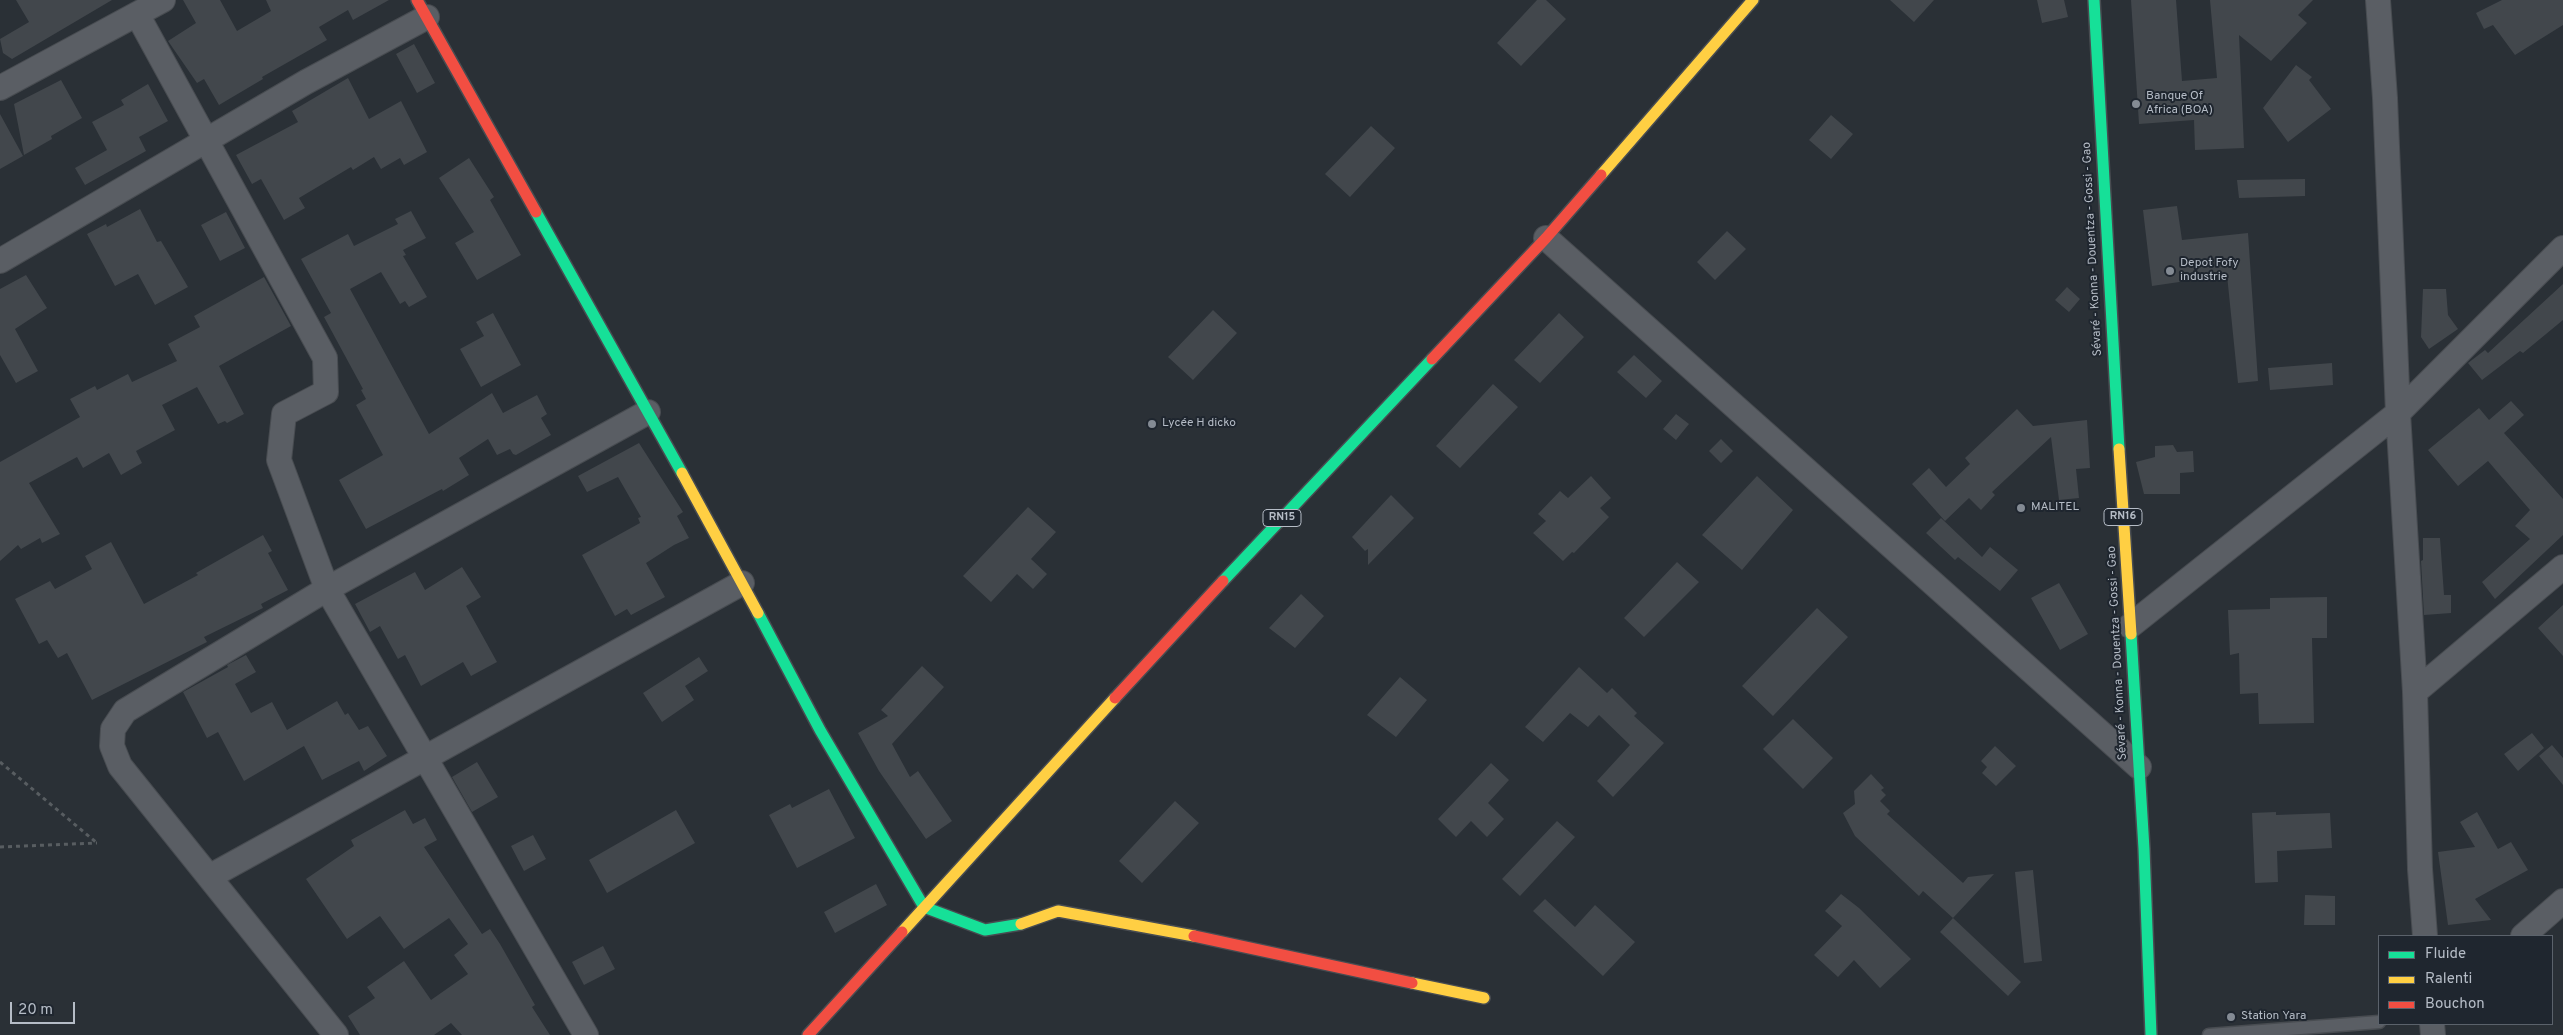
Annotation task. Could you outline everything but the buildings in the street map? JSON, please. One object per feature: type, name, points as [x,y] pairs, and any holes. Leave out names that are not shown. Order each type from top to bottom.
[{"type":"main road","name":"RN15","points":[[808,1035],[1181,626],[1546,238],[1754,0]]},
{"type":"main road","name":"Sévaré - Konna - Douentza - Gossi - Gao","points":[[2094,0],[2108,275],[2139,767],[2151,1035]]},
{"type":"main road","points":[[422,9],[648,412],[820,730],[924,908],[984,930],[1019,925],[1058,911],[1146,926],[1484,998]]},
{"type":"street","points":[[0,88],[163,0]]},
{"type":"street","points":[[2378,0],[2385,98],[2398,413],[2415,692],[2420,869],[2425,935]]},
{"type":"street","points":[[0,261],[76,214],[306,82],[422,9]]},
{"type":"street","points":[[137,14],[325,358],[326,392],[284,414],[279,460],[327,589],[586,1035]]},
{"type":"street","points":[[1546,238],[2139,767]]},
{"type":"street","points":[[2130,626],[2398,413],[2563,248]]},
{"type":"street","points":[[336,1035],[120,766],[112,746],[113,729],[125,711],[327,589],[648,412]]},
{"type":"street","points":[[2415,692],[2563,567]]},
{"type":"street","points":[[209,877],[742,583]]},
{"type":"street","points":[[2525,935],[2563,902]]},
{"type":"lane","points":[[2209,1035],[2378,1022]]},
{"type":"path","points":[[0,762],[97,843],[0,847]]},
{"type":"traffic: fast","points":[[2094,0],[2119,449]]},
{"type":"traffic: fast","points":[[536,212],[682,473]]},
{"type":"traffic: fast","points":[[1223,581],[1432,359]]},
{"type":"traffic: fast","points":[[758,613],[820,730],[924,907],[985,930],[1021,924]]},
{"type":"traffic: fast","points":[[2131,634],[2144,849],[2151,1035]]},
{"type":"traffic: slow","points":[[1601,175],[1753,0]]},
{"type":"traffic: slow","points":[[2119,449],[2131,634]]},
{"type":"traffic: slow","points":[[682,473],[758,613]]},
{"type":"traffic: slow","points":[[902,932],[1115,698]]},
{"type":"traffic: slow","points":[[1021,924],[1058,911],[1194,936]]},
{"type":"traffic: slow","points":[[1412,983],[1484,998]]},
{"type":"traffic: jam","points":[[417,0],[536,212]]},
{"type":"traffic: jam","points":[[1432,359],[1546,238],[1601,175]]},
{"type":"traffic: jam","points":[[1115,698],[1223,581]]},
{"type":"traffic: jam","points":[[808,1035],[902,932]]},
{"type":"traffic: jam","points":[[1194,936],[1412,983]]},
{"type":"place","name":"Banque Of Africa (BOA)","points":[[2136,104]]},
{"type":"place","name":"Depot Fofy industrie","points":[[2170,271]]},
{"type":"place","name":"Lycée H dicko","points":[[1152,424]]},
{"type":"place","name":"MALITEL","points":[[2021,508]]},
{"type":"place","name":"Station Yara","points":[[2231,1017]]}]
